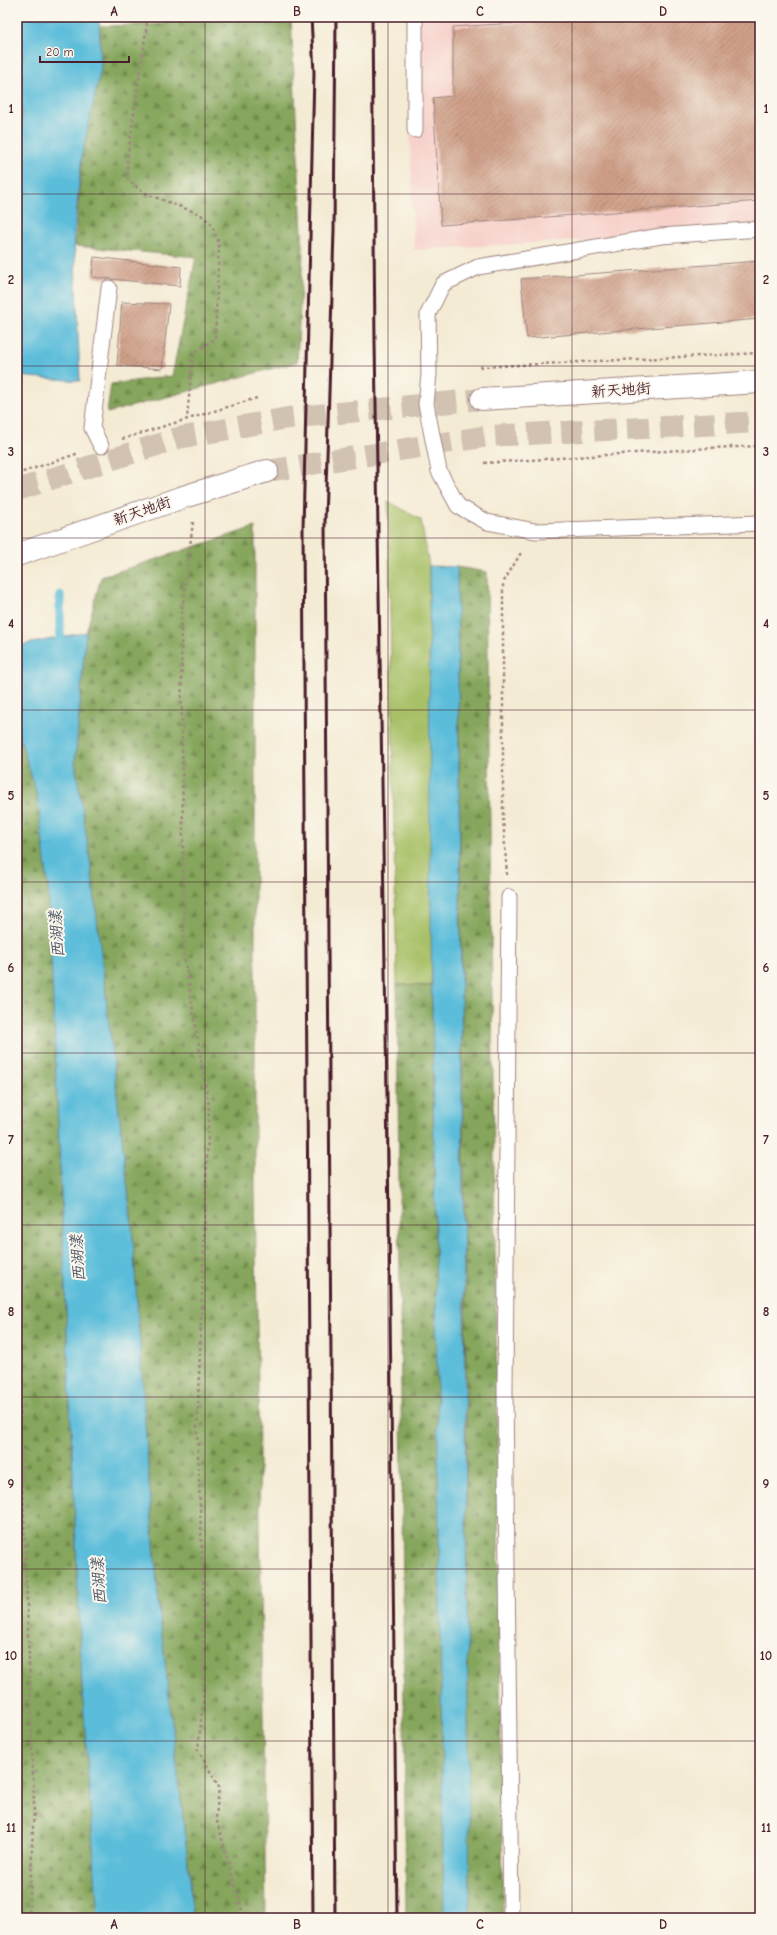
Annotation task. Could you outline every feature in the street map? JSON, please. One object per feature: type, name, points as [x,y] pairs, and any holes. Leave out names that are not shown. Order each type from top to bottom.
[{"type":"main road","name":"新天地街","points":[[482,399],[760,382]]},
{"type":"main road","name":"新天地街","points":[[17,555],[180,498],[267,471]]},
{"type":"lane","points":[[415,17],[415,130]]},
{"type":"lane","points":[[760,229],[661,236],[478,266],[443,284],[428,314],[429,374],[426,404],[439,471],[458,506],[487,522],[535,531],[760,523]]},
{"type":"lane","points":[[101,446],[92,428],[109,288]]},
{"type":"lane","points":[[509,897],[505,1399],[511,1918]]},
{"type":"path","points":[[148,17],[127,161],[128,180],[144,193],[200,214],[211,224],[219,244],[215,339],[193,354],[187,418]]},
{"type":"path","points":[[480,367],[760,353]]},
{"type":"path","points":[[17,474],[187,418],[257,398]]},
{"type":"path","points":[[484,463],[760,446]]},
{"type":"path","points":[[193,521],[181,620],[184,956],[208,1107],[197,1431],[203,1579],[203,1702],[198,1750],[219,1787],[216,1818],[244,1918]]},
{"type":"path","points":[[509,897],[503,818],[503,583],[535,531]]},
{"type":"path","points":[[17,1316],[34,1805],[29,1918]]},
{"type":"shaded area","points":[[406,17],[760,17],[760,230],[414,250]]},
{"type":"green space","points":[[167,17],[291,17],[303,252],[297,362],[107,413],[111,384],[172,376],[196,257],[75,246],[82,154],[101,68],[100,26],[166,24]]},
{"type":"green space","points":[[17,19],[22,19],[22,177],[17,188]]},
{"type":"green space","points":[[388,501],[421,520],[429,566],[432,986],[397,986]]},
{"type":"green space","points":[[255,527],[255,1183],[266,1918],[192,1918],[190,1879],[160,1619],[149,1482],[132,1226],[91,866],[75,762],[86,633],[101,577]]},
{"type":"green space","points":[[457,567],[487,572],[503,1918],[468,1918],[466,1385]]},
{"type":"green space","points":[[17,728],[37,793],[48,885],[82,1685],[98,1918],[17,1918]]},
{"type":"green space","points":[[397,984],[432,986],[444,1918],[406,1918]]},
{"type":"water","points":[[22,17],[99,17],[101,68],[82,154],[74,235],[80,381],[17,376],[17,188],[22,177]]},
{"type":"water","points":[[429,566],[457,567],[470,1918],[444,1918],[430,845]]},
{"type":"water","points":[[86,632],[75,762],[91,866],[132,1226],[149,1482],[160,1619],[190,1879],[192,1918],[98,1918],[82,1685],[48,885],[37,795],[17,728],[17,646]]},
{"type":"building","points":[[611,17],[760,17],[760,201],[441,225],[433,98],[453,96],[453,27]]},
{"type":"building","points":[[94,257],[181,267],[180,286],[92,277]]},
{"type":"building","points":[[760,261],[760,319],[527,338],[521,279]]},
{"type":"building","points":[[122,302],[169,304],[162,369],[117,365]]},
{"type":"waterway","name":"西湖漾","points":[[60,595],[60,647]]},
{"type":"tunnel","points":[[17,490],[178,438],[288,418],[482,399]]},
{"type":"tunnel","points":[[267,471],[488,436],[760,422]]},
{"type":"railway","points":[[311,17],[314,73],[303,529],[313,1918]]},
{"type":"railway","points":[[335,1918],[325,521],[334,231],[336,17]]},
{"type":"railway","points":[[372,17],[375,342],[389,1221],[397,1918]]}]
